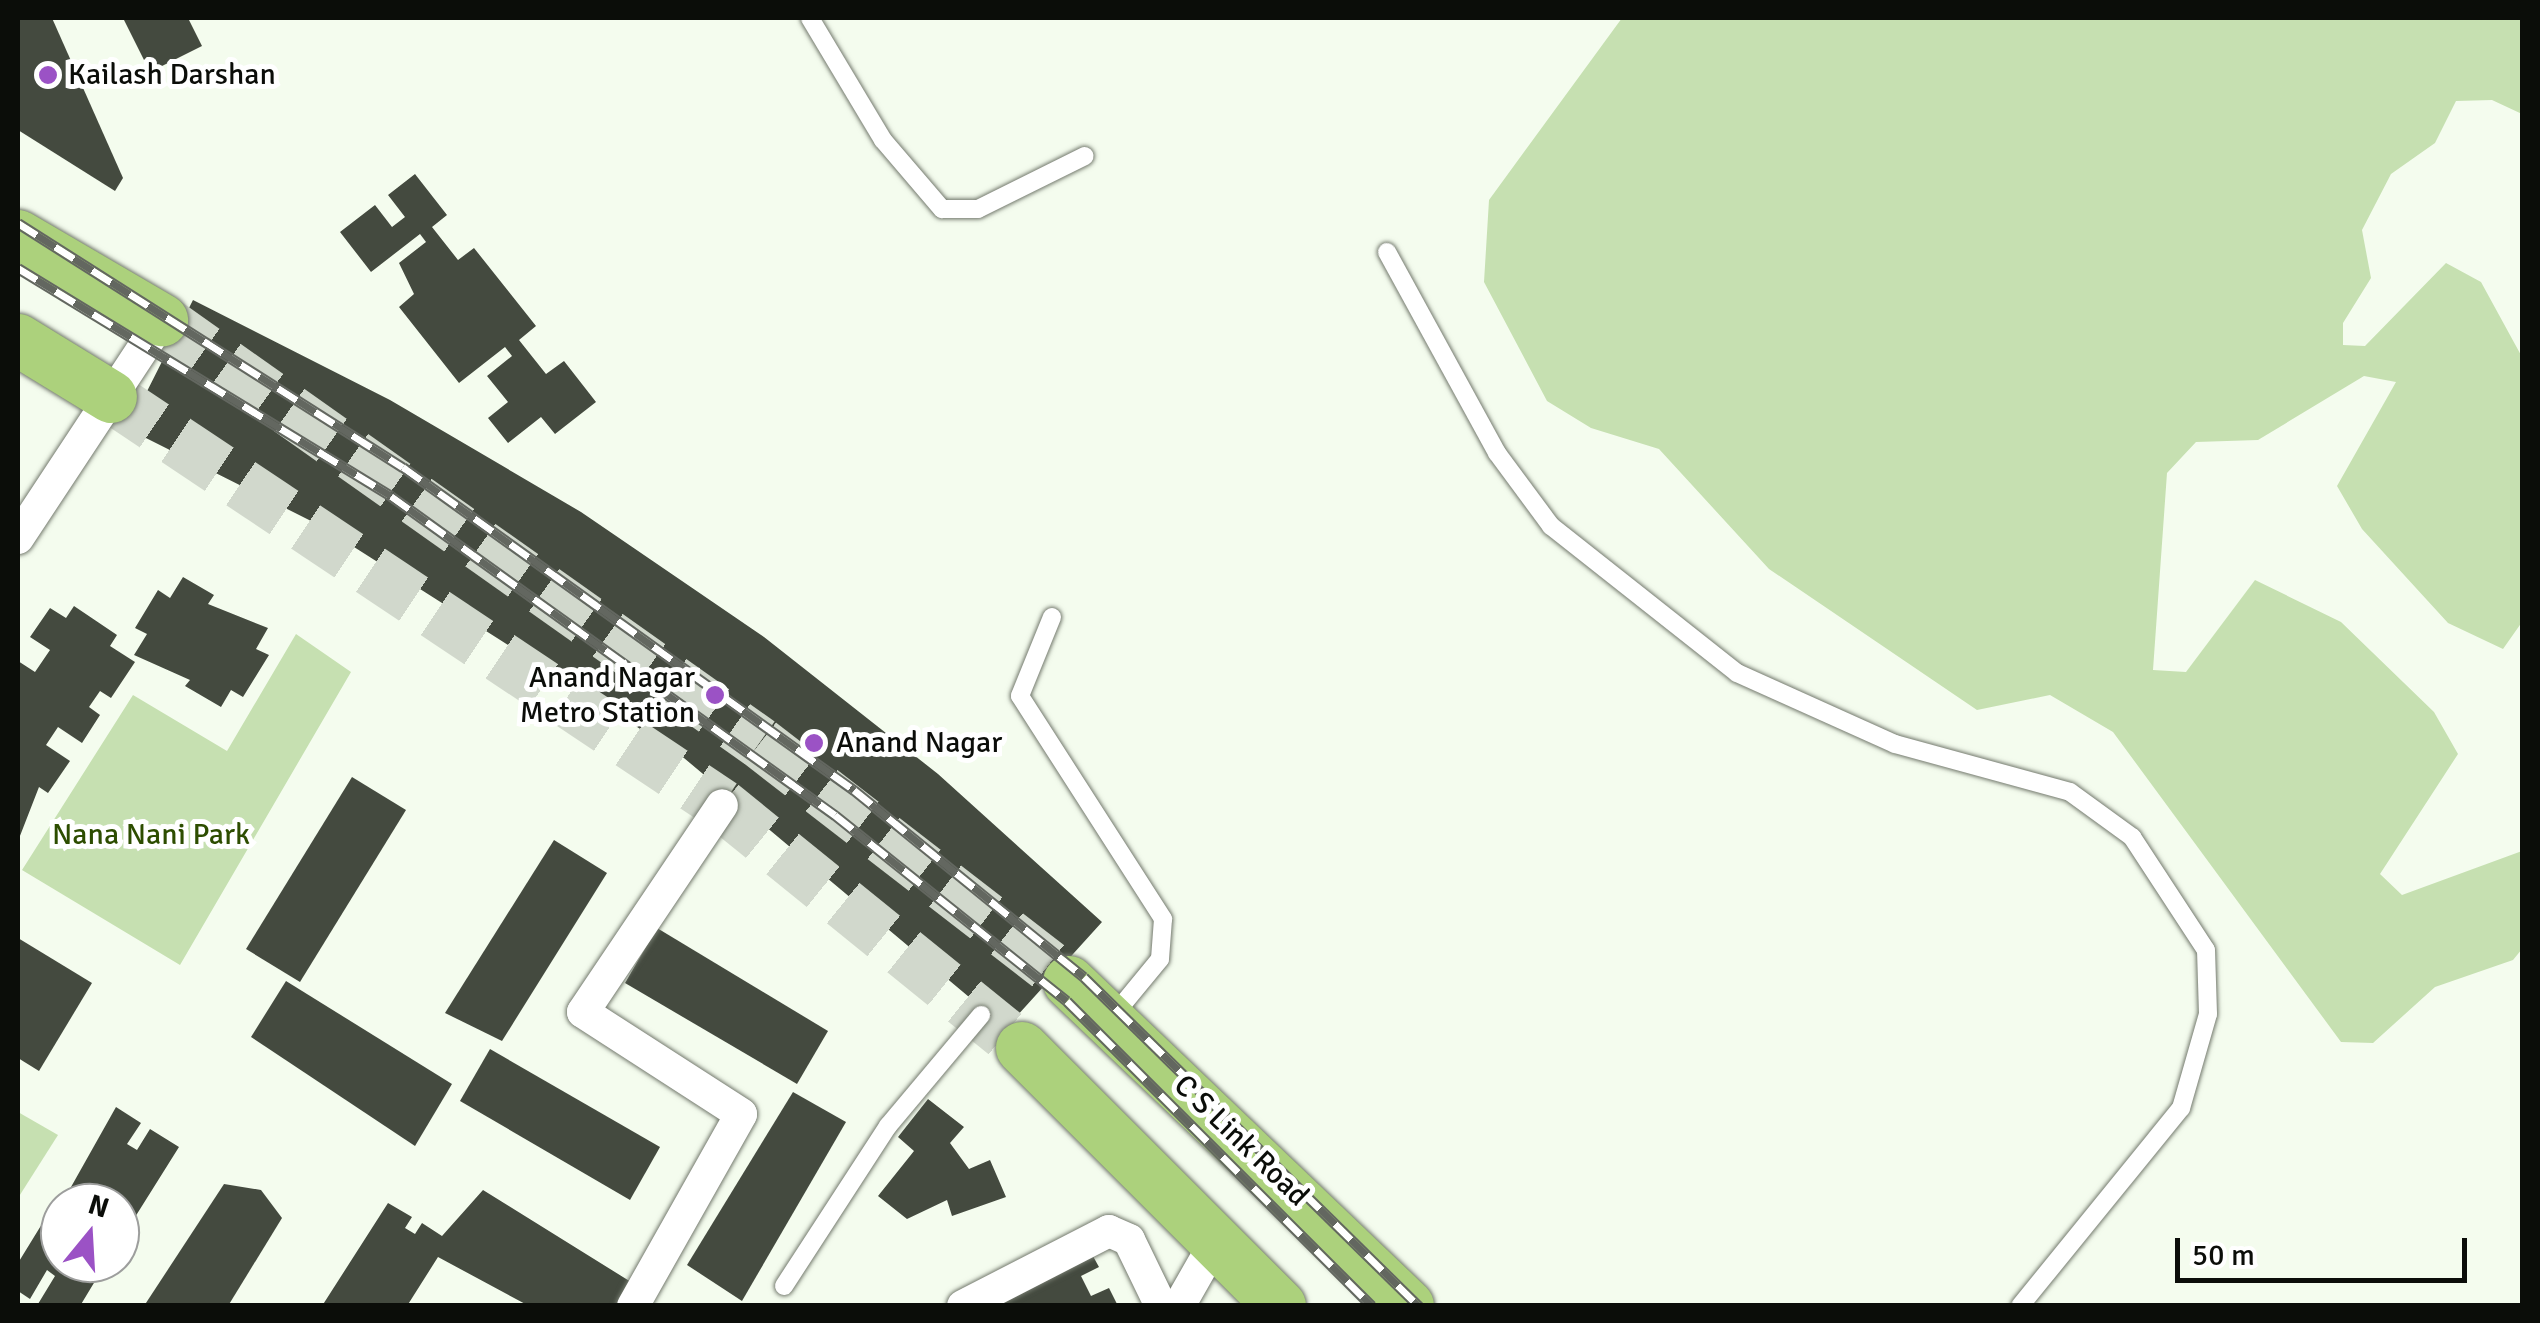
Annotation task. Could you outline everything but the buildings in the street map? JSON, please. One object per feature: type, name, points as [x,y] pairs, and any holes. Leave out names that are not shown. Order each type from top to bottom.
[{"type":"main road","points":[[18,236],[162,320]]},
{"type":"main road","points":[[18,340],[110,397]]},
{"type":"main road","name":"C S Link Road","points":[[1069,982],[1112,1017],[1408,1306]]},
{"type":"main road","points":[[1022,1048],[1216,1242],[1258,1298]]},
{"type":"street","points":[[18,538],[162,320]]},
{"type":"street","points":[[633,1306],[741,1114],[583,1012],[722,805]]},
{"type":"street","points":[[963,1306],[1110,1230],[1129,1240],[1171,1304],[1216,1242]]},
{"type":"lane","points":[[810,18],[883,140],[942,209],[978,209],[1085,156]]},
{"type":"lane","points":[[1387,252],[1497,453],[1551,526],[1736,672],[1895,744],[2070,792],[2132,836],[2206,950],[2208,1014],[2181,1108],[2020,1306]]},
{"type":"lane","points":[[1052,617],[1020,696],[1163,919],[1160,960],[1112,1017]]},
{"type":"lane","points":[[784,1286],[888,1126],[981,1015]]},
{"type":"green space","points":[[1622,18],[2522,18],[2522,114],[2492,100],[2456,101],[2435,143],[2391,174],[2362,230],[2371,278],[2343,323],[2343,345],[2365,346],[2446,263],[2481,282],[2522,357],[2522,622],[2503,649],[2448,623],[2362,529],[2337,486],[2396,382],[2364,376],[2258,440],[2196,442],[2167,473],[2153,670],[2186,672],[2255,580],[2341,622],[2434,712],[2458,754],[2380,874],[2402,895],[2522,851],[2522,949],[2513,960],[2435,987],[2373,1043],[2341,1042],[2113,732],[2050,695],[1977,710],[1769,569],[1659,449],[1591,428],[1547,401],[1484,282],[1489,200]]},
{"type":"green space","name":"Nana Nani Park","points":[[296,634],[351,672],[180,965],[22,870],[133,695],[227,751]]},
{"type":"green space","points":[[18,1112],[58,1135],[18,1198]]},
{"type":"tunnel","points":[[162,320],[760,743],[1069,982]]},
{"type":"tunnel","points":[[111,397],[722,805],[1022,1048]]},
{"type":"railway","points":[[18,223],[403,467],[854,790],[1084,977],[1419,1306]]},
{"type":"railway","points":[[18,268],[391,496],[835,815],[1067,1001],[1372,1306]]},
{"type":"place","name":"Kailash Darshan","points":[[48,75]]},
{"type":"place","name":"Anand Nagar Metro Station","points":[[715,695]]},
{"type":"place","name":"Anand Nagar","points":[[814,743]]}]
